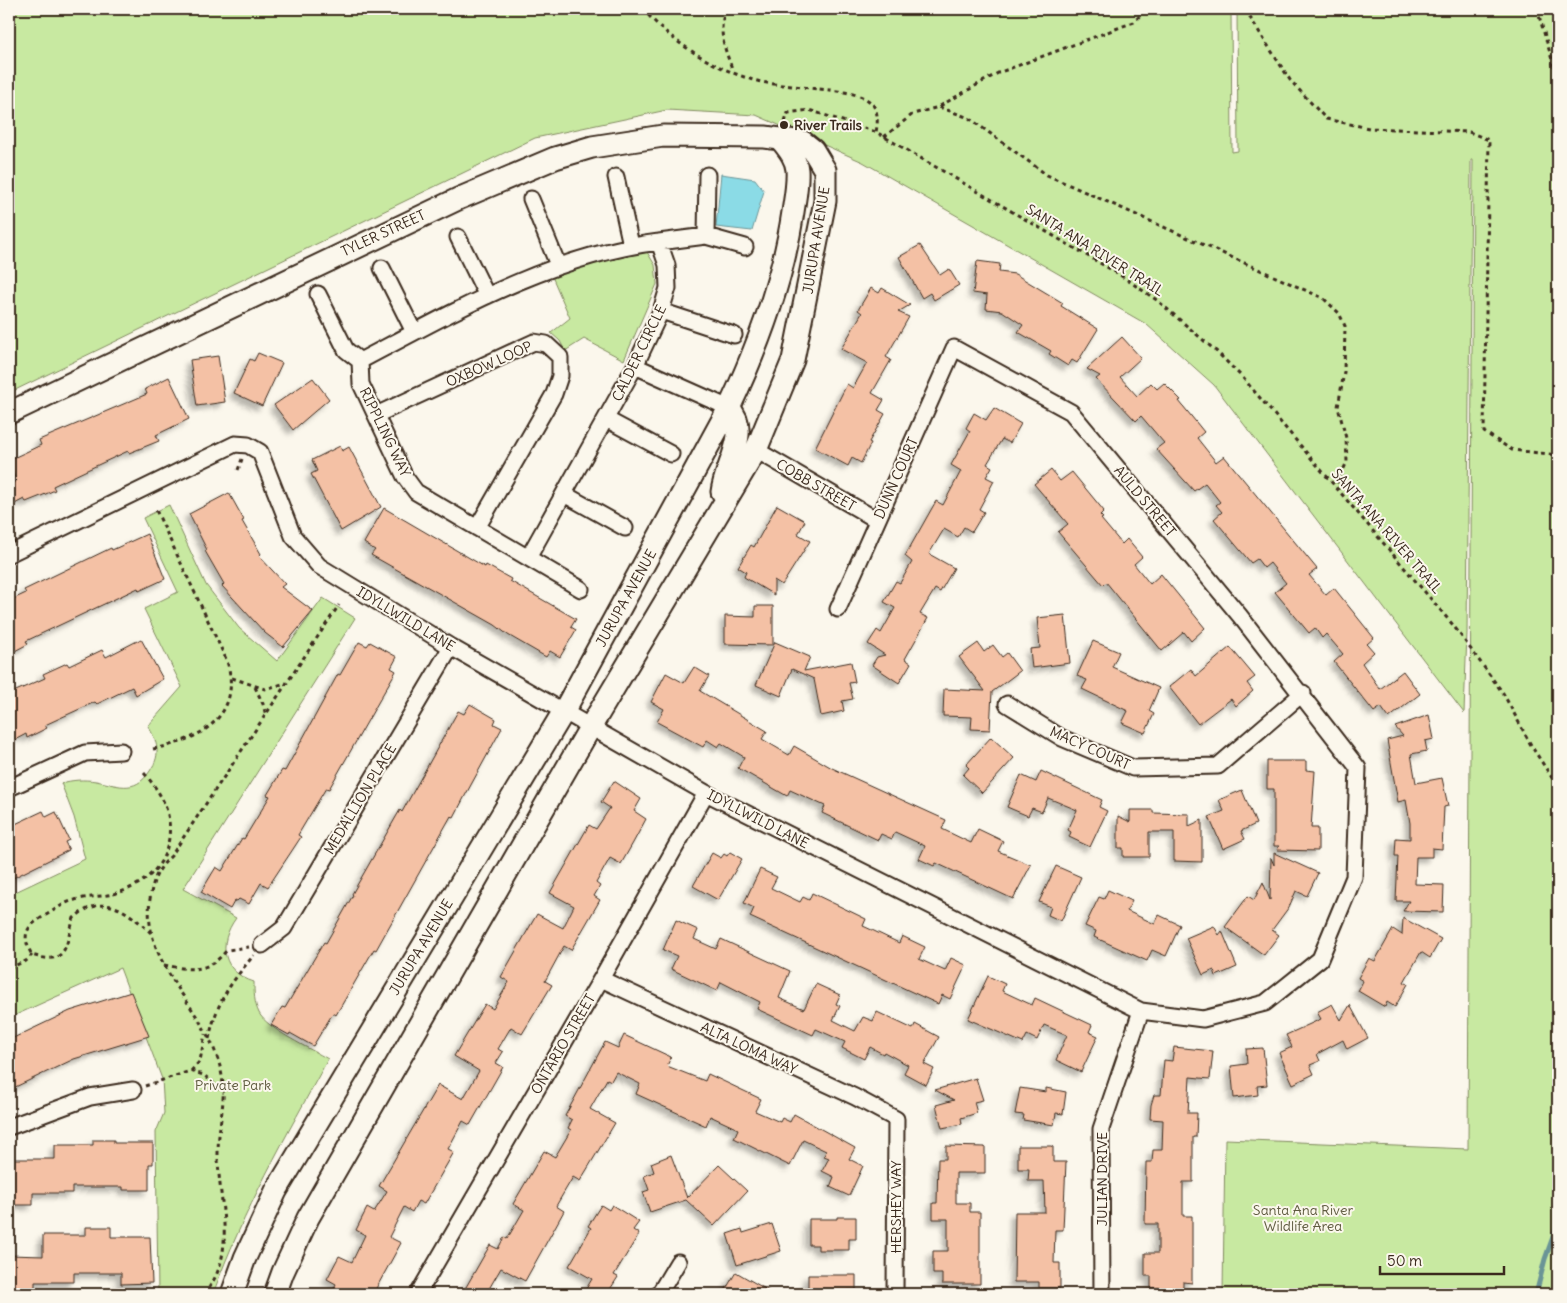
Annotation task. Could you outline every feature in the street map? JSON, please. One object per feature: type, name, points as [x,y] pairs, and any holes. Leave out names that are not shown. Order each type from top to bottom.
[{"type":"main road","name":"TYLER STREET","points":[[9,413],[383,233],[555,158],[622,140],[663,136],[744,136],[780,140]]},
{"type":"main road","name":"JURUPA AVENUE","points":[[232,1294],[244,1258],[276,1192],[307,1136],[564,711],[729,408],[751,361],[788,244],[797,186],[797,168],[792,155],[780,140]]},
{"type":"main road","name":"JURUPA AVENUE","points":[[276,1294],[283,1272],[308,1218],[592,726],[756,450],[793,360],[825,201],[825,170],[819,158],[803,142],[780,140]]},
{"type":"main road","points":[[720,510],[723,482],[738,434],[736,416],[729,408]]},
{"type":"street","points":[[706,236],[707,175]]},
{"type":"street","points":[[616,177],[631,245]]},
{"type":"street","points":[[530,198],[558,265]]},
{"type":"street","points":[[318,294],[346,350],[360,361],[487,296],[558,265],[592,254],[631,245],[706,236],[745,246]]},
{"type":"street","points":[[458,237],[487,296]]},
{"type":"street","name":"CALDER CIRCLE","points":[[528,558],[635,366],[661,311],[668,288],[667,265],[659,242]]},
{"type":"street","points":[[382,268],[414,332]]},
{"type":"street","points":[[661,311],[734,335]]},
{"type":"street","name":"OXBOW LOOP","points":[[376,415],[534,342],[546,344],[560,357],[560,376],[554,394],[477,528]]},
{"type":"street","name":"DUNN COURT","points":[[838,608],[954,348]]},
{"type":"street","name":"AULD STREET","points":[[954,348],[1071,412],[1303,693]]},
{"type":"street","name":"RIPPLING WAY","points":[[360,361],[361,384],[405,477],[416,492],[581,589]]},
{"type":"street","points":[[635,366],[729,408]]},
{"type":"street","points":[[606,419],[671,454]]},
{"type":"street","name":"IDYLLWILD LANE","points":[[9,554],[235,444],[248,445],[260,452],[293,536],[319,566],[451,647],[592,726],[706,793],[1141,1011],[1203,1019],[1266,1003],[1320,959],[1354,877],[1358,768],[1303,693]]},
{"type":"street","name":"COBB STREET","points":[[756,450],[877,520]]},
{"type":"street","points":[[564,494],[626,528]]},
{"type":"street","name":"MEDALLION PLACE","points":[[262,945],[284,928],[451,647]]},
{"type":"street","name":"MACY COURT","points":[[1007,704],[1062,738],[1133,768],[1218,766],[1303,693]]},
{"type":"street","points":[[9,788],[85,753],[121,750]]},
{"type":"street","name":"ONTARIO STREET","points":[[418,1294],[601,980],[706,793]]},
{"type":"street","name":"ALTA LOMA WAY","points":[[601,980],[855,1098],[896,1119]]},
{"type":"street","name":"JULIAN DRIVE","points":[[1102,1294],[1101,1129],[1141,1011]]},
{"type":"street","points":[[9,1127],[90,1098],[133,1090]]},
{"type":"street","name":"HERSHEY WAY","points":[[895,1294],[896,1119]]},
{"type":"street","points":[[659,1294],[678,1262]]},
{"type":"path","points":[[643,9],[670,37],[701,56],[750,79],[843,92],[868,100],[874,107],[878,118],[876,132]]},
{"type":"path","points":[[726,9],[722,20],[722,37],[733,72]]},
{"type":"path","points":[[884,137],[913,114],[939,107],[998,74],[1134,22],[1146,9]]},
{"type":"path","points":[[1248,9],[1249,16],[1290,80],[1326,119],[1369,128],[1469,132],[1489,140],[1484,432],[1512,450],[1558,455]]},
{"type":"path","points":[[1538,9],[1558,80]]},
{"type":"path","points":[[939,107],[969,118],[1047,175],[1323,298],[1339,313],[1345,326],[1344,372],[1338,407],[1346,438],[1347,462],[1335,487]]},
{"type":"path","name":"SANTA ANA RIVER TRAIL","points":[[780,140],[788,113],[809,110],[876,132],[1117,273],[1158,301],[1243,378],[1447,618],[1482,662],[1503,693],[1532,747],[1558,787]]},
{"type":"path","points":[[153,748],[177,744],[202,733],[217,721],[228,701],[232,678],[227,661],[154,508]]},
{"type":"path","points":[[32,955],[26,938],[28,929],[33,922],[68,902],[116,894],[130,888],[171,856],[339,605]]},
{"type":"path","points":[[232,678],[265,689],[287,683]]},
{"type":"path","points":[[254,686],[264,704],[266,716]]},
{"type":"path","points":[[144,773],[164,799],[168,814],[168,844],[158,868],[149,907],[151,933],[164,965],[209,1039],[220,1066],[225,1093],[218,1157],[226,1233],[217,1272],[204,1294]]},
{"type":"path","points":[[92,897],[94,905]]},
{"type":"path","points":[[32,955],[46,959],[57,958],[63,953],[74,918],[94,905],[109,905],[122,909],[151,933]]},
{"type":"path","points":[[164,965],[191,970],[205,968],[218,961],[227,950],[262,945]]},
{"type":"path","points":[[209,1039],[214,1016],[228,985],[262,945]]},
{"type":"path","points":[[9,968],[26,961],[32,955]]},
{"type":"path","points":[[133,1090],[190,1071],[200,1061],[205,1033]]},
{"type":"path","points":[[190,1071],[204,1075],[225,1093]]},
{"type":"green space","name":"Santa Ana River Wildlife Area","points":[[9,9],[1231,9],[1232,152],[1238,151],[1237,9],[1558,9],[1558,1294],[1223,1294],[1225,1139],[1468,1149],[1473,160],[1471,160],[1467,633],[1464,713],[1214,385],[1146,324],[863,162],[756,115],[667,110],[535,138],[9,393]]},
{"type":"green space","points":[[647,252],[655,265],[657,284],[624,360],[584,339],[565,351],[560,341],[551,333],[570,318],[551,274],[606,259]]},
{"type":"green space","name":"Private Park","points":[[169,505],[206,585],[239,628],[277,661],[323,598],[355,618],[183,889],[236,918],[226,938],[226,956],[229,964],[235,971],[254,982],[256,1005],[264,1019],[280,1032],[328,1059],[251,1203],[213,1294],[158,1294],[156,1132],[164,1113],[162,1079],[120,968],[9,1018],[9,895],[85,859],[74,817],[61,783],[87,780],[128,786],[135,785],[141,781],[153,766],[157,756],[155,741],[148,726],[182,687],[144,609],[178,592],[143,518]]},
{"type":"water","points":[[721,174],[755,179],[764,191],[752,231],[716,227]]},
{"type":"building","points":[[920,245],[940,275],[949,269],[959,285],[934,300],[930,293],[922,298],[899,257]]},
{"type":"building","points":[[977,261],[1000,264],[999,272],[1015,274],[1063,303],[1061,306],[1098,329],[1077,363],[1072,360],[1068,366],[1049,354],[1051,351],[1018,332],[1023,325],[1002,311],[986,309],[987,295],[973,293]]},
{"type":"building","points":[[871,288],[879,293],[882,288],[910,305],[898,312],[909,317],[886,357],[891,360],[872,393],[884,400],[878,410],[885,414],[869,442],[871,443],[861,463],[852,458],[848,466],[815,448],[847,384],[853,388],[867,363],[841,349],[862,313],[858,310]]},
{"type":"building","points":[[1122,337],[1141,358],[1120,377],[1137,396],[1151,383],[1157,389],[1164,383],[1181,400],[1179,401],[1204,432],[1197,438],[1216,462],[1224,456],[1317,569],[1309,575],[1326,595],[1334,588],[1374,638],[1367,644],[1374,652],[1362,663],[1380,689],[1403,671],[1420,694],[1389,718],[1381,707],[1374,712],[1334,662],[1343,654],[1326,634],[1322,638],[1315,628],[1309,633],[1275,592],[1286,583],[1270,563],[1264,568],[1257,559],[1251,563],[1214,519],[1222,512],[1216,505],[1220,502],[1205,483],[1194,491],[1156,449],[1164,443],[1141,416],[1136,421],[1096,379],[1100,376],[1087,369]]},
{"type":"building","points":[[258,353],[282,363],[262,406],[234,393],[250,359],[254,361]]},
{"type":"building","points":[[218,356],[225,402],[197,406],[190,360]]},
{"type":"building","points":[[169,377],[189,419],[156,435],[159,441],[129,453],[128,451],[53,486],[55,490],[26,502],[24,499],[9,507],[9,485],[16,481],[9,460],[41,445],[39,440],[147,394],[145,389]]},
{"type":"building","points":[[313,378],[329,399],[293,430],[274,405]]},
{"type":"building","points":[[994,408],[1021,424],[1010,443],[1002,439],[987,464],[992,467],[986,477],[994,481],[979,509],[984,512],[972,532],[964,527],[958,537],[944,529],[929,554],[954,568],[940,592],[935,589],[920,614],[928,618],[905,659],[911,663],[899,683],[872,665],[877,657],[885,655],[868,644],[877,630],[881,633],[895,608],[884,602],[896,581],[900,583],[912,562],[905,556],[936,501],[943,505],[961,471],[951,465],[970,431],[966,428],[974,413],[986,420]]},
{"type":"building","points":[[340,446],[342,451],[349,447],[381,507],[341,531],[311,474],[317,471],[312,460]]},
{"type":"building","points":[[1051,470],[1060,481],[1072,472],[1104,511],[1100,515],[1103,518],[1101,519],[1122,544],[1127,539],[1142,557],[1134,564],[1150,584],[1161,574],[1205,628],[1191,641],[1184,632],[1162,651],[1106,582],[1103,585],[1058,532],[1068,524],[1034,484]]},
{"type":"building","points":[[229,493],[261,554],[259,556],[285,584],[281,587],[313,611],[283,647],[265,633],[222,586],[224,584],[205,551],[207,550],[189,514]]},
{"type":"building","points":[[777,505],[805,521],[798,534],[810,541],[782,585],[774,580],[774,595],[744,577],[746,572],[738,567],[751,545],[754,547]]},
{"type":"building","points":[[384,508],[485,567],[486,565],[511,579],[510,581],[576,619],[571,627],[576,630],[560,657],[550,651],[546,657],[508,635],[495,625],[371,555],[375,550],[364,543]]},
{"type":"building","points":[[147,534],[165,579],[139,591],[138,588],[26,641],[28,644],[9,654],[9,601],[26,593],[24,590],[111,548],[112,550]]},
{"type":"building","points":[[755,606],[773,606],[773,645],[725,644],[725,616],[755,617]]},
{"type":"building","points":[[1065,615],[1070,663],[1032,668],[1030,649],[1040,648],[1037,618]]},
{"type":"building","points":[[141,639],[163,679],[136,695],[132,687],[97,704],[95,702],[45,725],[47,728],[27,738],[26,734],[9,743],[9,694],[45,678],[43,674],[67,663],[69,666],[102,650],[106,657]]},
{"type":"building","points":[[1093,641],[1119,652],[1112,667],[1159,688],[1149,711],[1154,714],[1145,733],[1122,723],[1128,711],[1082,689],[1087,680],[1077,676]]},
{"type":"building","points":[[359,642],[367,646],[370,642],[397,657],[391,668],[396,671],[329,789],[326,788],[298,835],[301,837],[268,887],[261,883],[249,904],[239,899],[235,900],[230,909],[201,892],[216,867],[222,871],[242,838],[244,839],[270,796],[267,795],[282,770],[285,771],[338,674],[340,675]]},
{"type":"building","points":[[775,642],[810,657],[804,671],[851,662],[855,682],[849,683],[853,699],[842,701],[844,711],[821,716],[814,679],[792,669],[781,696],[756,685]]},
{"type":"building","points":[[978,643],[984,652],[993,645],[1002,657],[1007,653],[1020,671],[992,692],[990,730],[971,729],[972,717],[943,716],[944,689],[985,691],[959,657]]},
{"type":"building","points":[[1230,647],[1255,677],[1247,683],[1253,691],[1236,706],[1231,699],[1198,724],[1169,687],[1191,669],[1196,676]]},
{"type":"building","points":[[694,667],[709,676],[700,691],[767,731],[762,739],[789,755],[794,746],[832,768],[946,820],[942,829],[971,843],[978,829],[1003,841],[998,851],[1031,865],[1013,899],[936,863],[934,866],[919,859],[925,846],[895,832],[892,839],[881,834],[878,840],[822,813],[825,806],[790,790],[787,796],[738,768],[744,757],[721,743],[718,747],[707,740],[703,747],[657,722],[664,709],[651,702],[666,673],[684,683]]},
{"type":"building","points":[[470,704],[496,719],[494,724],[502,728],[454,817],[451,816],[376,950],[374,949],[336,1015],[333,1013],[313,1046],[271,1025],[282,1007],[285,1008],[324,942],[326,943],[352,894],[400,810],[402,812],[458,711],[464,714]]},
{"type":"building","points":[[1429,715],[1434,739],[1425,741],[1427,751],[1411,754],[1416,783],[1442,778],[1448,806],[1444,807],[1442,849],[1432,848],[1432,857],[1416,857],[1415,884],[1444,885],[1443,912],[1403,911],[1409,901],[1396,901],[1398,856],[1395,856],[1396,838],[1410,839],[1410,823],[1406,800],[1398,802],[1387,740],[1403,736],[1395,727]]},
{"type":"building","points":[[991,737],[1014,758],[982,793],[963,775],[969,768],[966,765]]},
{"type":"building","points":[[1267,761],[1306,761],[1306,770],[1315,771],[1311,828],[1318,828],[1318,851],[1277,850],[1279,846],[1274,846],[1274,789],[1267,789]]},
{"type":"building","points":[[1041,771],[1102,800],[1099,807],[1107,811],[1090,847],[1069,837],[1071,832],[1068,830],[1077,810],[1048,798],[1042,812],[1032,808],[1028,816],[1007,807],[1021,775],[1036,782]]},
{"type":"building","points":[[614,781],[641,799],[634,811],[646,819],[633,843],[621,864],[610,858],[596,883],[600,886],[594,896],[600,900],[571,950],[564,946],[545,981],[552,985],[522,1034],[511,1027],[498,1049],[503,1052],[496,1063],[503,1067],[470,1125],[463,1121],[448,1149],[454,1152],[424,1204],[418,1201],[412,1212],[404,1207],[389,1237],[401,1243],[373,1294],[346,1294],[334,1288],[336,1284],[327,1279],[339,1256],[352,1262],[365,1235],[356,1230],[367,1208],[374,1212],[387,1191],[379,1186],[438,1085],[463,1099],[479,1071],[454,1056],[485,1004],[493,1009],[509,982],[501,977],[537,914],[563,928],[574,906],[550,893],[589,825],[596,829],[610,808],[601,802]]},
{"type":"building","points":[[1242,790],[1256,824],[1241,831],[1245,839],[1223,849],[1209,817],[1224,811],[1219,800]]},
{"type":"building","points":[[1130,810],[1153,810],[1153,813],[1189,814],[1189,826],[1202,820],[1202,862],[1174,861],[1174,832],[1149,832],[1149,857],[1123,857],[1123,848],[1118,848],[1118,816],[1130,822]]},
{"type":"building","points":[[43,811],[46,817],[56,812],[69,840],[65,842],[69,850],[9,880],[9,827]]},
{"type":"building","points":[[730,852],[742,859],[718,900],[693,886],[712,853],[721,858],[724,854],[727,856]]},
{"type":"building","points":[[1274,853],[1318,873],[1307,896],[1296,891],[1289,907],[1272,930],[1279,935],[1264,955],[1225,927],[1248,896],[1254,900],[1263,882],[1270,900],[1271,858],[1274,865]]},
{"type":"building","points":[[1056,866],[1081,877],[1061,921],[1048,915],[1051,907],[1039,902]]},
{"type":"building","points":[[760,869],[777,877],[771,888],[800,902],[803,897],[809,900],[812,893],[866,919],[863,926],[899,943],[902,936],[925,947],[919,959],[945,971],[951,958],[966,965],[950,999],[942,995],[938,1004],[750,917],[754,908],[744,903]]},
{"type":"building","points":[[1108,890],[1132,901],[1127,911],[1155,924],[1159,915],[1180,925],[1166,956],[1152,950],[1147,961],[1094,937],[1096,931],[1085,926],[1099,897],[1104,899]]},
{"type":"building","points":[[1403,918],[1441,939],[1430,958],[1421,952],[1404,982],[1408,984],[1395,1007],[1387,1002],[1385,1007],[1358,991],[1363,981],[1358,978],[1369,958],[1375,961],[1393,929],[1402,935]]},
{"type":"building","points":[[676,920],[698,930],[694,939],[716,949],[721,939],[790,971],[779,998],[804,1009],[816,984],[840,995],[836,1004],[840,1006],[833,1020],[855,1031],[863,1017],[873,1021],[877,1012],[913,1029],[915,1024],[939,1037],[924,1064],[934,1069],[926,1085],[904,1073],[908,1065],[884,1052],[883,1054],[870,1047],[864,1059],[842,1048],[845,1042],[816,1029],[813,1035],[757,1009],[760,1002],[721,982],[717,991],[671,969],[677,956],[663,950]]},
{"type":"building","points":[[1214,926],[1219,935],[1222,931],[1237,967],[1216,976],[1214,970],[1203,975],[1186,938]]},
{"type":"building","points":[[988,976],[1005,984],[1002,991],[1032,1005],[1035,998],[1092,1025],[1089,1032],[1098,1036],[1081,1072],[1056,1060],[1067,1035],[1044,1025],[1037,1040],[1027,1035],[1023,1043],[968,1019]]},
{"type":"building","points":[[131,992],[149,1036],[74,1059],[9,1090],[9,1040],[70,1011]]},
{"type":"building","points":[[1332,1004],[1341,1020],[1350,1005],[1368,1038],[1347,1049],[1343,1040],[1317,1054],[1320,1061],[1310,1065],[1314,1074],[1293,1084],[1279,1053],[1292,1047],[1286,1035],[1321,1019],[1317,1012]]},
{"type":"building","points":[[624,1035],[671,1057],[667,1066],[705,1081],[708,1074],[761,1099],[755,1111],[780,1122],[782,1118],[790,1122],[794,1114],[855,1148],[849,1159],[863,1166],[849,1196],[830,1187],[834,1177],[822,1171],[829,1158],[824,1156],[826,1151],[803,1140],[790,1166],[734,1138],[738,1129],[710,1116],[706,1126],[636,1094],[640,1084],[616,1072],[611,1081],[607,1079],[590,1109],[615,1123],[580,1181],[573,1177],[556,1206],[564,1211],[525,1281],[501,1268],[486,1294],[462,1294],[490,1245],[498,1249],[504,1237],[507,1239],[524,1210],[513,1204],[544,1151],[555,1157],[571,1130],[568,1128],[572,1120],[565,1116],[605,1042],[618,1048]]},
{"type":"building","points":[[1174,1047],[1213,1051],[1210,1079],[1190,1077],[1188,1113],[1197,1113],[1196,1137],[1193,1137],[1193,1182],[1183,1182],[1183,1216],[1192,1216],[1192,1283],[1183,1282],[1183,1288],[1151,1288],[1151,1276],[1145,1276],[1145,1253],[1158,1253],[1158,1224],[1145,1224],[1146,1162],[1152,1162],[1153,1150],[1162,1150],[1163,1120],[1150,1119],[1151,1105],[1154,1095],[1161,1095],[1164,1060],[1172,1061]]},
{"type":"building","points":[[1263,1048],[1267,1085],[1257,1086],[1258,1095],[1234,1098],[1231,1066],[1247,1064],[1246,1049]]},
{"type":"building","points":[[976,1078],[983,1100],[974,1102],[977,1113],[961,1118],[962,1124],[942,1128],[936,1105],[954,1100],[935,1090]]},
{"type":"building","points":[[1020,1088],[1046,1092],[1046,1088],[1066,1092],[1063,1114],[1056,1113],[1054,1125],[1023,1120],[1024,1115],[1015,1114]]},
{"type":"building","points":[[93,1140],[114,1140],[114,1143],[153,1143],[153,1164],[149,1164],[149,1190],[123,1190],[123,1187],[72,1187],[72,1193],[33,1193],[33,1205],[9,1205],[9,1165],[14,1165],[14,1159],[55,1159],[55,1145],[93,1145]]},
{"type":"building","points":[[946,1146],[985,1147],[985,1173],[956,1173],[956,1203],[970,1203],[970,1212],[980,1212],[980,1284],[942,1284],[942,1274],[933,1274],[933,1251],[948,1251],[948,1219],[933,1219],[933,1203],[937,1203],[938,1159],[946,1159]]},
{"type":"building","points":[[1018,1146],[1051,1146],[1053,1147],[1053,1162],[1066,1162],[1063,1230],[1055,1230],[1054,1263],[1060,1263],[1060,1288],[1039,1288],[1039,1282],[1014,1282],[1015,1212],[1045,1212],[1044,1181],[1028,1181],[1029,1169],[1018,1169]]},
{"type":"building","points":[[671,1155],[687,1198],[719,1165],[747,1191],[714,1226],[686,1200],[650,1212],[643,1192],[649,1190],[644,1176],[654,1172],[651,1163]]},
{"type":"building","points":[[601,1205],[609,1210],[612,1205],[639,1222],[633,1230],[639,1234],[614,1275],[618,1277],[607,1294],[583,1294],[592,1279],[569,1266],[591,1228],[588,1226]]},
{"type":"building","points":[[837,1217],[856,1217],[856,1239],[849,1239],[849,1250],[818,1250],[818,1245],[809,1245],[809,1219],[837,1219]]},
{"type":"building","points":[[772,1224],[781,1251],[737,1265],[727,1234],[742,1229],[743,1233]]},
{"type":"building","points":[[86,1227],[111,1227],[111,1237],[150,1237],[152,1283],[121,1284],[121,1273],[74,1273],[74,1282],[35,1282],[35,1294],[9,1294],[9,1255],[43,1256],[43,1235],[86,1235]]},
{"type":"building","points":[[736,1272],[774,1294],[723,1294]]},
{"type":"building","points":[[808,1275],[856,1275],[856,1290],[848,1290],[848,1294],[808,1294]]},
{"type":"waterway","points":[[1536,1294],[1545,1259],[1558,1223]]},
{"type":"place","name":"River Trails","points":[[784,125]]}]
